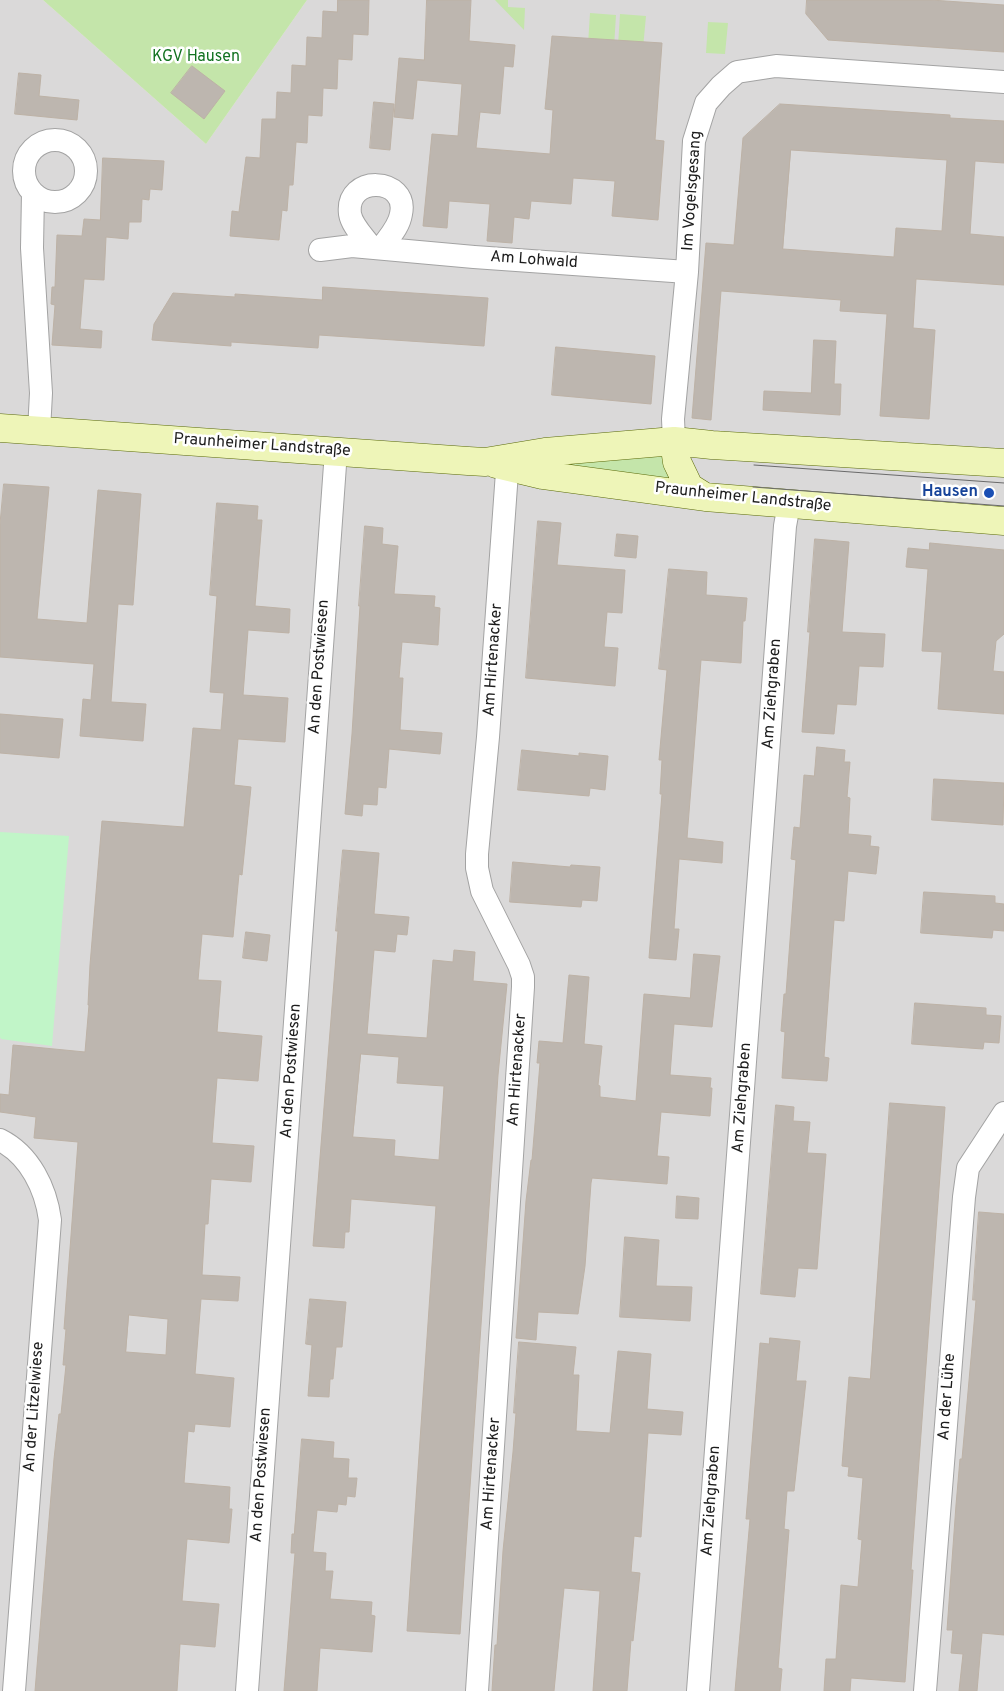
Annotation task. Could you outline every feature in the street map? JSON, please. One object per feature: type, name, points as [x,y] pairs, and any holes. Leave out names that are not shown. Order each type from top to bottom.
[{"type":"main road","name":"Praunheimer Landstraße","points":[[0,428],[500,462],[542,475],[705,498],[1004,521]]},
{"type":"main road","name":"Praunheimer Landstraße","points":[[500,462],[545,452],[674,441],[718,446],[1004,463]]},
{"type":"main road","points":[[674,441],[677,462],[689,487],[705,498]]},
{"type":"street","name":"Im Vogelsgesang","points":[[674,441],[673,419],[687,272],[694,141],[706,103],[721,86],[737,72],[776,66],[1004,82]]},
{"type":"street","points":[[33,193],[32,248],[41,394],[39,431]]},
{"type":"street","name":"Am Lohwald","points":[[320,250],[352,246],[376,247],[474,257],[687,272]]},
{"type":"street","name":"An den Postwiesen","points":[[247,1691],[336,451]]},
{"type":"street","name":"Am Hirtenacker","points":[[477,1691],[523,987],[523,977],[519,965],[482,891],[477,868],[493,680],[500,462]]},
{"type":"street","name":"Am Ziehgraben","points":[[698,1691],[785,526],[789,504]]},
{"type":"street","name":"An der Lühe","points":[[925,1691],[964,1196],[968,1168],[1004,1113]]},
{"type":"street","name":"An der Litzelwiese","points":[[0,1140],[21,1156],[33,1172],[43,1189],[48,1204],[50,1220],[14,1691]]},
{"type":"shaded area","points":[[0,0],[43,0],[206,144],[307,0],[1004,0],[1004,1691],[0,1691]]},
{"type":"green space","name":"KGV Hausen","points":[[43,0],[307,0],[206,144]]},
{"type":"green space","points":[[495,0],[508,0],[508,7],[525,8],[524,30]]},
{"type":"green space","points":[[590,13],[616,15],[614,47],[588,45]]},
{"type":"green space","points":[[620,14],[646,16],[643,48],[618,46]]},
{"type":"green space","points":[[708,22],[728,23],[725,54],[706,53]]},
{"type":"green space","points":[[649,452],[663,456],[670,483],[529,458]]},
{"type":"green space","points":[[0,832],[69,836],[52,1046],[1,1039],[0,1037]]},
{"type":"building","points":[[338,0],[369,0],[368,35],[353,34],[352,60],[338,59],[337,89],[323,88],[322,116],[308,115],[307,143],[296,142],[293,185],[289,185],[287,211],[282,210],[279,240],[230,236],[232,211],[239,212],[246,157],[260,158],[262,119],[276,119],[277,92],[291,93],[292,65],[306,66],[307,37],[322,38],[323,11],[337,12]]},
{"type":"building","points":[[427,0],[471,0],[469,41],[515,45],[513,67],[504,66],[500,114],[480,112],[476,148],[550,154],[553,110],[545,109],[552,36],[662,43],[655,140],[664,141],[658,220],[612,216],[615,181],[573,178],[571,204],[531,201],[529,219],[514,217],[512,243],[487,241],[490,204],[449,201],[447,228],[423,226],[432,134],[458,136],[462,84],[417,80],[413,119],[394,117],[399,58],[424,60]]},
{"type":"building","points":[[807,0],[931,0],[1004,5],[1004,52],[828,40],[806,14]]},
{"type":"building","points":[[192,66],[225,91],[204,119],[171,93]]},
{"type":"building","points":[[19,73],[41,75],[39,96],[79,100],[77,120],[15,114]]},
{"type":"building","points":[[374,102],[394,104],[390,150],[370,148]]},
{"type":"building","points":[[780,104],[950,115],[950,118],[1004,121],[1004,163],[975,161],[970,234],[1004,237],[1004,285],[916,279],[913,328],[935,330],[929,419],[880,416],[887,314],[840,311],[841,300],[721,291],[711,420],[692,418],[706,243],[734,245],[743,138]],"holes":[[[791,150],[947,160],[942,231],[896,228],[894,257],[783,249]]]},
{"type":"building","points":[[103,158],[164,161],[162,190],[150,189],[149,200],[142,199],[141,222],[129,222],[128,239],[106,237],[104,280],[84,279],[80,329],[102,331],[101,348],[52,345],[55,305],[51,304],[52,287],[55,287],[57,235],[82,236],[84,219],[100,220]]},
{"type":"building","points":[[323,287],[488,298],[484,346],[319,335],[318,348],[231,342],[231,346],[152,340],[154,324],[173,293],[235,297],[235,294],[322,300]]},
{"type":"building","points":[[814,340],[836,341],[834,384],[841,384],[840,415],[763,410],[764,391],[811,393]]},
{"type":"building","points":[[556,347],[655,356],[651,404],[552,395]]},
{"type":"building","points":[[4,484],[49,487],[37,619],[87,623],[98,490],[141,494],[133,605],[118,604],[111,702],[146,704],[143,741],[80,736],[83,699],[91,700],[94,664],[0,657],[0,524]]},
{"type":"building","points":[[217,503],[258,506],[257,520],[262,520],[255,606],[290,609],[289,633],[248,630],[243,695],[288,698],[285,742],[238,739],[234,785],[251,787],[242,875],[239,874],[233,937],[202,934],[198,980],[221,981],[217,1032],[262,1036],[258,1081],[217,1078],[212,1143],[254,1146],[251,1182],[211,1179],[208,1224],[205,1224],[202,1275],[240,1277],[238,1301],[201,1299],[195,1374],[234,1378],[230,1427],[195,1424],[194,1432],[188,1431],[184,1483],[230,1487],[229,1509],[232,1509],[229,1543],[187,1539],[182,1601],[219,1604],[215,1647],[180,1644],[177,1691],[35,1691],[54,1459],[66,1365],[63,1365],[66,1329],[64,1329],[78,1142],[34,1138],[36,1117],[0,1112],[0,1094],[9,1095],[13,1045],[85,1052],[102,821],[184,827],[193,728],[221,730],[224,693],[210,692],[217,596],[210,595]],"holes":[[[129,1315],[168,1319],[166,1355],[126,1352]]]},
{"type":"building","points":[[538,521],[561,523],[557,565],[625,570],[622,613],[607,612],[604,647],[618,648],[615,686],[526,678]]},
{"type":"building","points":[[365,526],[383,528],[382,544],[398,546],[394,594],[435,596],[434,607],[440,608],[438,645],[402,642],[399,678],[403,678],[400,730],[442,733],[440,754],[389,749],[386,788],[378,787],[377,805],[363,804],[362,816],[345,814]]},
{"type":"building","points":[[617,534],[638,536],[636,558],[615,556]]},
{"type":"building","points":[[815,539],[849,542],[842,632],[885,634],[883,667],[859,666],[856,705],[837,704],[834,734],[802,732]]},
{"type":"building","points":[[930,543],[1004,550],[1004,634],[996,641],[993,671],[1004,672],[1004,714],[938,709],[942,652],[922,651],[928,569],[906,567],[908,548],[929,550]]},
{"type":"building","points":[[669,569],[707,572],[706,595],[747,598],[745,621],[743,621],[741,663],[701,660],[687,838],[723,842],[722,863],[679,859],[674,929],[679,929],[676,960],[649,958],[662,794],[660,794],[662,760],[659,760],[667,670],[659,669]]},
{"type":"building","points":[[0,714],[63,719],[59,758],[0,753]]},
{"type":"building","points":[[817,747],[845,750],[844,762],[850,762],[847,797],[850,798],[848,834],[871,836],[870,846],[879,847],[876,874],[848,871],[844,921],[834,920],[824,1057],[829,1058],[827,1081],[782,1078],[785,1032],[781,1031],[784,994],[786,994],[796,860],[791,859],[794,827],[800,828],[804,775],[814,776]]},
{"type":"building","points":[[522,750],[579,756],[579,753],[608,756],[605,790],[590,788],[589,796],[518,790]]},
{"type":"building","points":[[934,779],[1004,783],[1003,825],[932,820]]},
{"type":"building","points":[[343,850],[379,853],[374,914],[409,917],[407,935],[397,934],[395,952],[374,950],[367,1034],[427,1038],[433,960],[453,962],[454,950],[475,952],[473,981],[507,984],[498,1075],[460,1634],[407,1631],[436,1206],[351,1199],[349,1232],[345,1232],[344,1248],[313,1246],[338,931],[336,931]],"holes":[[[361,1054],[399,1057],[397,1083],[444,1086],[439,1160],[394,1156],[395,1140],[353,1137]]]},
{"type":"building","points":[[513,862],[570,867],[571,865],[600,867],[597,901],[582,900],[581,907],[510,902]]},
{"type":"building","points":[[924,892],[995,896],[995,903],[1004,904],[1004,931],[993,930],[992,938],[921,933]]},
{"type":"building","points":[[246,932],[270,935],[267,961],[243,958]]},
{"type":"building","points":[[694,954],[720,956],[712,1027],[674,1024],[670,1075],[711,1078],[710,1116],[661,1112],[657,1156],[669,1157],[667,1184],[592,1178],[585,1266],[578,1314],[538,1312],[536,1340],[516,1338],[526,1201],[532,1160],[540,1063],[537,1063],[539,1041],[563,1043],[569,975],[589,977],[584,1044],[602,1046],[598,1085],[600,1086],[600,1097],[636,1101],[644,994],[690,998]]},
{"type":"building","points":[[915,1003],[986,1008],[986,1015],[1001,1016],[999,1043],[984,1042],[983,1049],[912,1044]]},
{"type":"building","points":[[890,1103],[945,1107],[911,1570],[913,1570],[905,1682],[851,1678],[850,1691],[824,1691],[826,1659],[836,1659],[841,1585],[858,1587],[862,1540],[858,1539],[863,1478],[848,1476],[849,1467],[842,1466],[849,1377],[870,1379]]},
{"type":"building","points":[[776,1105],[794,1107],[793,1121],[810,1122],[807,1153],[826,1154],[817,1269],[798,1268],[795,1297],[761,1294]]},
{"type":"building","points":[[677,1196],[699,1198],[698,1219],[676,1218]]},
{"type":"building","points":[[979,1212],[1004,1214],[1004,1635],[982,1633],[977,1691],[959,1691],[963,1654],[951,1653],[953,1630],[947,1630],[960,1459],[962,1459],[976,1300],[973,1300]]},
{"type":"building","points":[[625,1237],[659,1240],[656,1286],[692,1287],[690,1321],[620,1317]]},
{"type":"building","points":[[310,1299],[346,1302],[342,1347],[336,1347],[333,1379],[330,1379],[329,1397],[308,1396],[312,1345],[306,1344]]},
{"type":"building","points":[[770,1338],[800,1341],[796,1381],[806,1381],[794,1491],[787,1491],[784,1529],[789,1530],[778,1668],[782,1669],[780,1691],[735,1691],[750,1519],[746,1519],[760,1343],[769,1344]]},
{"type":"building","points":[[519,1342],[576,1347],[573,1375],[579,1375],[576,1431],[610,1433],[618,1351],[651,1354],[647,1409],[683,1412],[681,1435],[648,1433],[641,1537],[634,1536],[631,1572],[640,1573],[633,1641],[631,1640],[627,1691],[593,1691],[600,1591],[564,1588],[554,1691],[492,1691],[513,1452]]},
{"type":"building","points":[[302,1439],[334,1442],[333,1458],[349,1459],[348,1478],[357,1478],[355,1497],[347,1496],[346,1505],[338,1504],[337,1512],[317,1510],[313,1552],[326,1553],[325,1571],[333,1571],[330,1599],[372,1602],[371,1615],[375,1616],[372,1652],[320,1648],[317,1691],[284,1691],[295,1553],[291,1553],[292,1534],[294,1534]]},
{"type":"tram line","points":[[754,465],[1004,483]]},
{"type":"tram line","points":[[753,487],[1004,506]]},
{"type":"place","name":"Hausen","points":[[989,493]]}]
